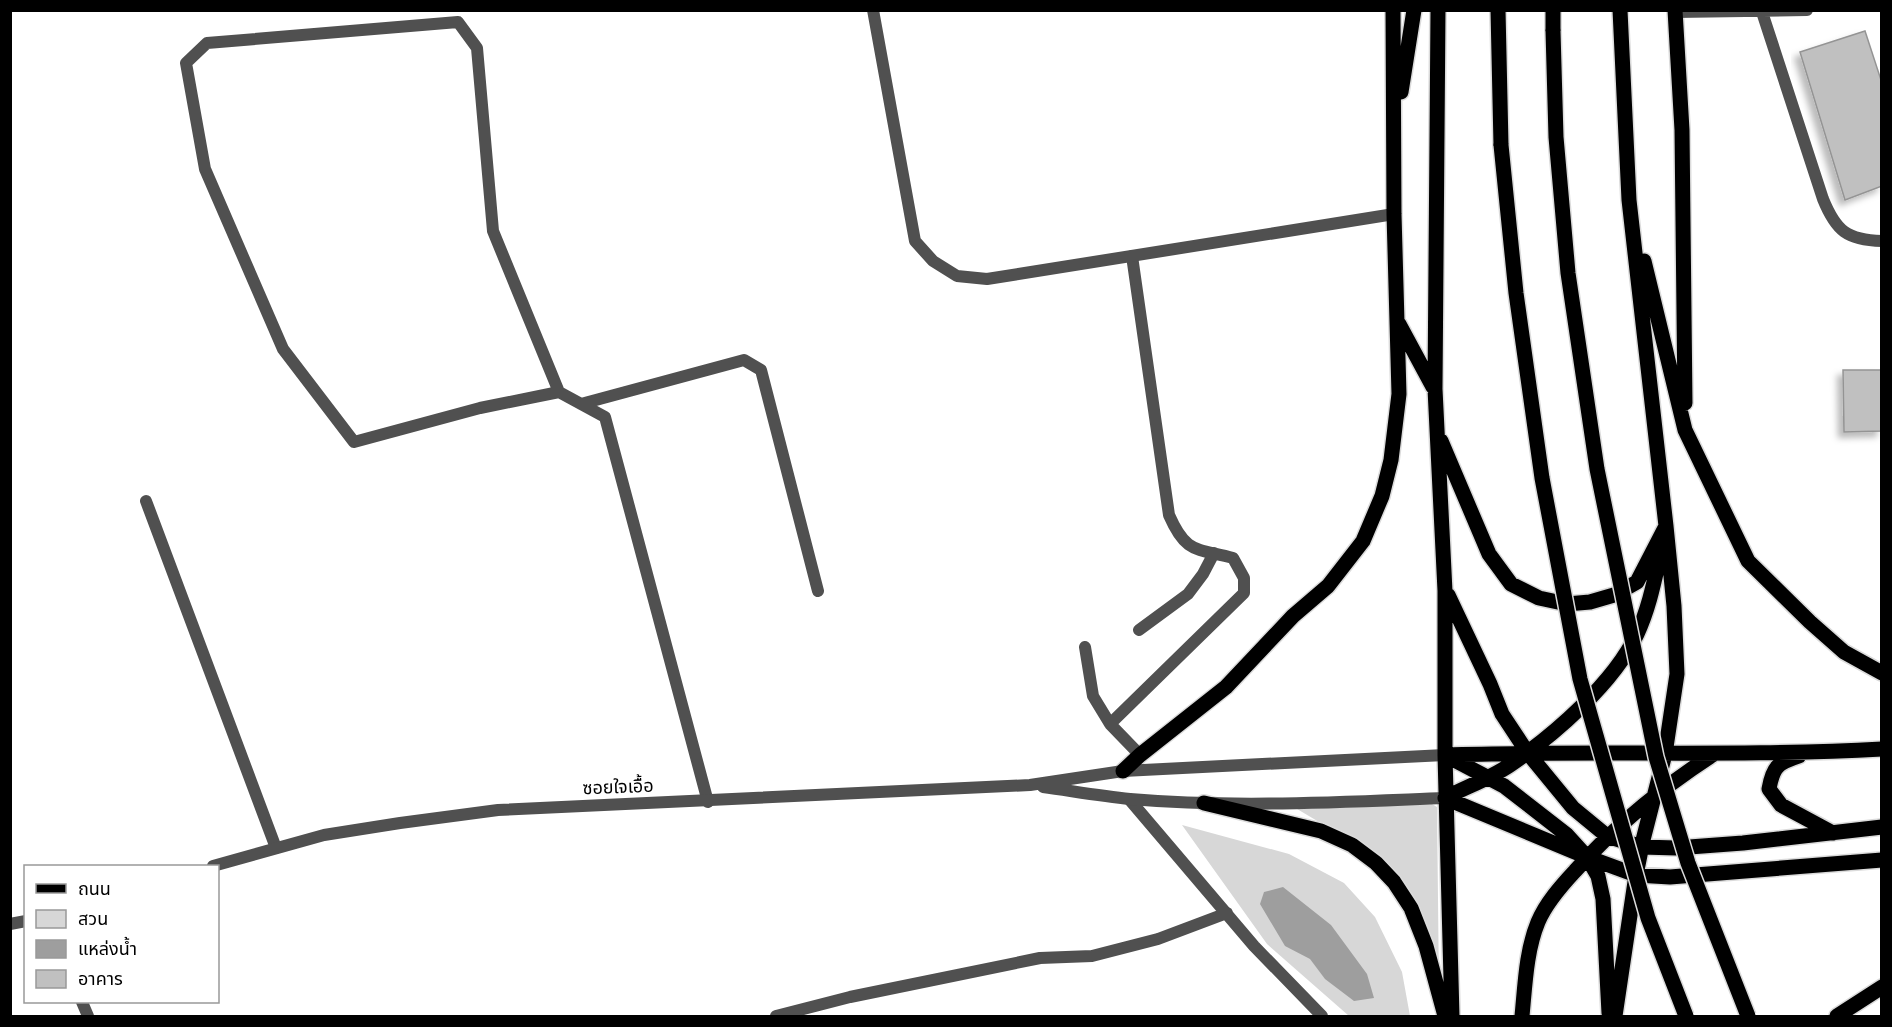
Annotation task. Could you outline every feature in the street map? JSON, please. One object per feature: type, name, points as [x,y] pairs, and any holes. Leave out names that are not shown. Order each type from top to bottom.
[{"type":"main road","points":[[1123,771],[1226,687],[1293,616],[1328,586],[1363,541],[1382,496],[1391,460],[1399,394],[1394,214],[1393,10]]},
{"type":"main road","points":[[1394,139],[1414,10]]},
{"type":"main road","points":[[1438,10],[1435,389],[1445,591],[1444,755],[1452,1017]]},
{"type":"main road","points":[[1498,10],[1501,145],[1515,293],[1542,478],[1580,679],[1648,918],[1686,1017]]},
{"type":"main road","points":[[1553,10],[1556,136],[1568,273],[1597,469],[1656,757],[1688,863],[1748,1017]]},
{"type":"main road","points":[[1615,1017],[1636,875],[1665,754],[1677,674],[1674,606],[1666,526],[1629,200],[1620,10]]},
{"type":"main road","points":[[1675,11],[1682,130],[1686,430]]},
{"type":"main road","points":[[1629,200],[1686,430],[1748,561],[1844,652],[1881,673]]},
{"type":"main road","points":[[1396,320],[1435,389]]},
{"type":"main road","points":[[1436,428],[1489,554],[1511,584],[1539,598],[1567,604],[1590,602],[1614,595],[1638,582],[1666,526]]},
{"type":"main road","points":[[1445,798],[1509,766],[1527,752],[1579,709],[1622,660],[1636,636],[1651,599],[1666,526]]},
{"type":"main road","points":[[1445,591],[1502,714],[1527,752],[1573,808],[1607,836],[1642,847],[1676,848],[1881,827]]},
{"type":"main road","points":[[1444,755],[1527,752],[1806,753],[1881,749]]},
{"type":"main road","points":[[1522,1017],[1530,952],[1538,922],[1555,894],[1607,836],[1680,776],[1716,753]]},
{"type":"main road","points":[[1806,753],[1783,761],[1772,773],[1769,789],[1781,805],[1833,833]]},
{"type":"main road","points":[[1444,755],[1504,786],[1567,835],[1587,857],[1598,876],[1603,899],[1609,1017]]},
{"type":"main road","points":[[1445,798],[1636,875],[1670,877],[1881,861]]},
{"type":"main road","points":[[1204,803],[1321,831],[1352,845],[1376,863],[1394,882],[1411,908],[1426,946],[1444,1017]]},
{"type":"main road","points":[[1837,1017],[1881,987]]},
{"type":"street","points":[[873,10],[915,242],[933,261],[957,276],[987,279],[1394,214]]},
{"type":"street","points":[[1675,11],[1807,10]]},
{"type":"street","points":[[1762,12],[1822,199],[1831,218],[1843,232],[1863,240],[1881,241]]},
{"type":"street","points":[[559,392],[480,408],[354,442],[283,349],[205,169],[186,63],[207,43],[458,22],[477,48],[493,231],[559,392],[605,417],[708,801]]},
{"type":"street","points":[[1110,724],[1244,593],[1244,578],[1233,558],[1192,549],[1177,532],[1169,515],[1132,256]]},
{"type":"street","points":[[580,404],[744,360],[761,370],[818,591]]},
{"type":"street","points":[[146,501],[276,848]]},
{"type":"street","points":[[1139,630],[1188,594],[1203,574],[1214,553]]},
{"type":"street","points":[[1085,647],[1093,696],[1110,724],[1140,755]]},
{"type":"street","points":[[1030,785],[1123,771],[1444,755]]},
{"type":"street","points":[[1030,785],[1129,799],[1204,803],[1445,798]]},
{"type":"street","name":"ซอยใจเอื้อ","points":[[219,865],[334,834],[498,810],[1030,785]]},
{"type":"street","points":[[1129,799],[1254,946],[1322,1017]]},
{"type":"street","points":[[776,1017],[850,997],[1040,958],[1092,956],[1158,939],[1227,913]]},
{"type":"street","points":[[82,1003],[88,1017]]},
{"type":"green space","points":[[1422,798],[1437,807],[1439,991],[1402,889],[1351,841],[1287,803]]},
{"type":"green space","points":[[1182,825],[1289,854],[1344,883],[1375,917],[1402,972],[1410,1016],[1349,1016],[1267,944]]},
{"type":"water","points":[[1283,887],[1331,925],[1367,974],[1374,998],[1354,1001],[1325,979],[1310,959],[1285,946],[1260,904],[1264,892]]},
{"type":"building","points":[[1865,31],[1882,83],[1882,186],[1845,200],[1800,52]]},
{"type":"building","points":[[1843,370],[1882,370],[1882,431],[1844,432]]}]
